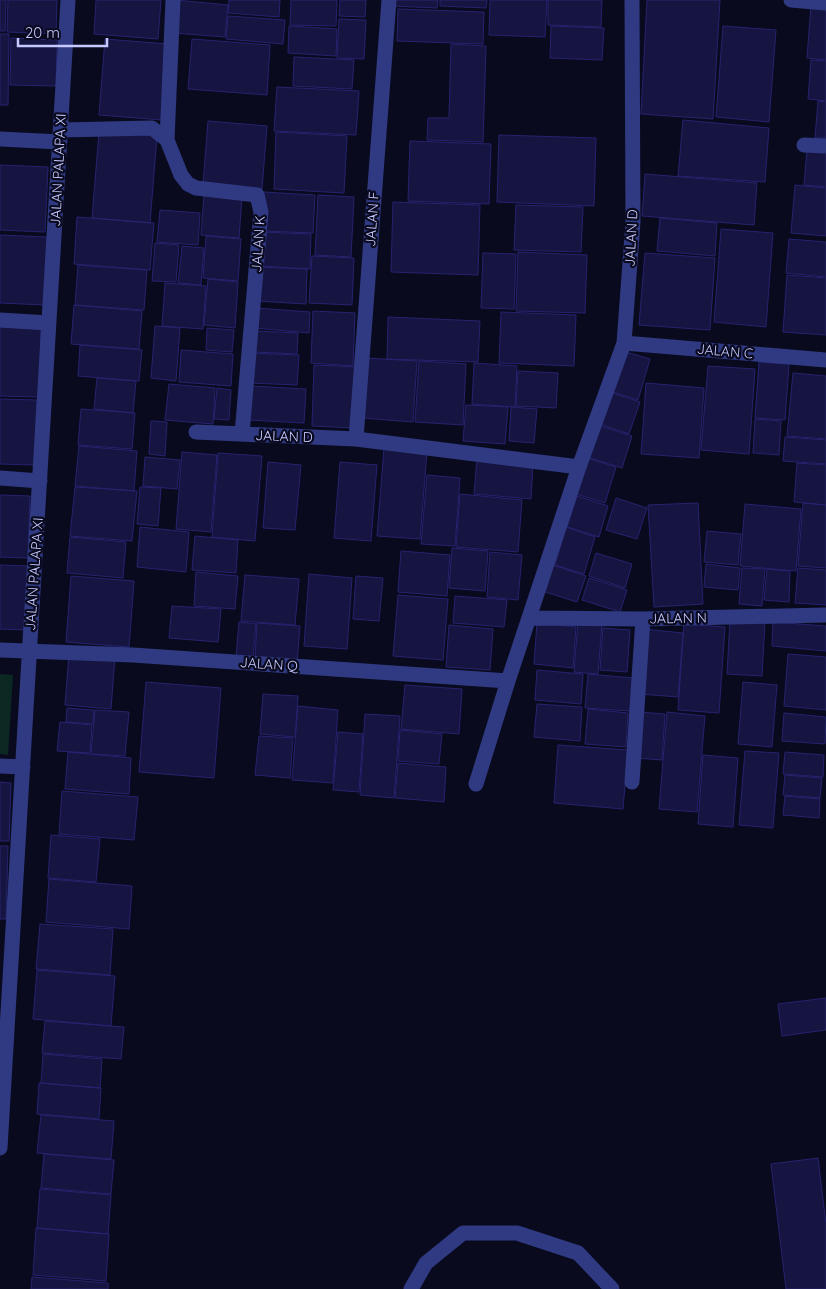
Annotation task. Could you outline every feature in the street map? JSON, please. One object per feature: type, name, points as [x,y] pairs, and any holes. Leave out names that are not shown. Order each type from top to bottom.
[{"type":"street","name":"JALAN PALAPA XI","points":[[0,1138],[6,956],[23,768],[68,0]]},
{"type":"street","points":[[167,140],[173,0]]},
{"type":"street","name":"JALAN F","points":[[356,439],[389,0]]},
{"type":"street","name":"JALAN D","points":[[476,784],[579,467],[624,343],[633,222],[632,0]]},
{"type":"street","points":[[791,0],[826,3]]},
{"type":"street","points":[[0,138],[60,136],[140,127],[152,128],[167,140]]},
{"type":"street","name":"JALAN K","points":[[167,140],[175,164],[188,184],[196,188],[257,195],[261,212],[242,434]]},
{"type":"street","points":[[804,144],[826,146]]},
{"type":"street","points":[[0,320],[49,323]]},
{"type":"street","name":"JALAN C","points":[[624,343],[826,360]]},
{"type":"street","name":"JALAN D","points":[[196,432],[356,439],[579,467]]},
{"type":"street","points":[[0,478],[40,480]]},
{"type":"street","name":"JALAN N","points":[[530,618],[643,619],[826,615]]},
{"type":"street","points":[[632,782],[643,619]]},
{"type":"street","name":"JALAN Q","points":[[0,650],[132,655],[508,681]]},
{"type":"street","points":[[0,766],[23,768]]},
{"type":"street","points":[[411,1289],[426,1263],[463,1233],[517,1233],[578,1252],[612,1289]]},
{"type":"green space","points":[[0,674],[13,675],[8,755],[0,754]]},
{"type":"building","points":[[0,0],[6,0],[5,31],[0,31]]},
{"type":"building","points":[[8,0],[57,0],[56,34],[7,32]]},
{"type":"building","points":[[96,0],[161,0],[158,39],[94,34]]},
{"type":"building","points":[[176,0],[228,5],[225,37],[174,33]]},
{"type":"building","points":[[229,0],[280,0],[279,17],[228,13]]},
{"type":"building","points":[[291,0],[337,0],[336,26],[290,25]]},
{"type":"building","points":[[340,0],[366,0],[365,17],[339,16]]},
{"type":"building","points":[[393,0],[438,0],[437,8],[392,6]]},
{"type":"building","points":[[440,0],[487,0],[486,8],[440,6]]},
{"type":"building","points":[[490,0],[547,0],[545,37],[489,35]]},
{"type":"building","points":[[548,0],[602,0],[601,27],[548,25]]},
{"type":"building","points":[[647,0],[720,0],[713,119],[641,114]]},
{"type":"building","points":[[811,5],[826,6],[826,60],[807,58]]},
{"type":"building","points":[[398,9],[484,12],[483,44],[397,41]]},
{"type":"building","points":[[228,16],[285,20],[283,44],[226,39]]},
{"type":"building","points":[[339,19],[366,20],[364,59],[337,58]]},
{"type":"building","points":[[289,26],[337,29],[336,56],[288,53]]},
{"type":"building","points":[[551,26],[604,28],[602,60],[550,58]]},
{"type":"building","points":[[723,26],[776,30],[769,122],[716,117]]},
{"type":"building","points":[[0,34],[9,34],[8,105],[0,105]]},
{"type":"building","points":[[11,38],[57,40],[56,86],[10,85]]},
{"type":"building","points":[[105,39],[168,44],[162,120],[99,115]]},
{"type":"building","points":[[192,39],[270,45],[267,95],[188,89]]},
{"type":"building","points":[[451,44],[486,46],[483,142],[427,140],[428,118],[449,118]]},
{"type":"building","points":[[294,57],[354,60],[352,89],[293,86]]},
{"type":"building","points":[[811,60],[826,61],[826,101],[808,99]]},
{"type":"building","points":[[277,87],[359,91],[356,135],[274,131]]},
{"type":"building","points":[[818,101],[826,102],[826,138],[815,138]]},
{"type":"building","points":[[683,120],[769,128],[765,182],[678,176]]},
{"type":"building","points":[[208,121],[267,126],[262,189],[203,184]]},
{"type":"building","points":[[99,132],[157,136],[150,223],[92,218]]},
{"type":"building","points":[[276,132],[347,136],[344,193],[274,189]]},
{"type":"building","points":[[499,135],[596,138],[594,206],[497,202]]},
{"type":"building","points":[[410,141],[491,144],[489,204],[408,201]]},
{"type":"building","points":[[807,150],[826,152],[826,187],[804,185]]},
{"type":"building","points":[[0,165],[48,167],[45,232],[0,230]]},
{"type":"building","points":[[645,174],[757,183],[754,225],[642,216]]},
{"type":"building","points":[[795,185],[826,188],[826,236],[791,233]]},
{"type":"building","points":[[264,192],[315,195],[313,233],[263,231]]},
{"type":"building","points":[[204,194],[242,197],[239,238],[201,235]]},
{"type":"building","points":[[318,195],[354,197],[351,257],[315,255]]},
{"type":"building","points":[[393,202],[480,205],[478,275],[391,272]]},
{"type":"building","points":[[516,205],[583,207],[581,252],[514,250]]},
{"type":"building","points":[[160,210],[200,213],[198,245],[157,242]]},
{"type":"building","points":[[77,217],[154,223],[150,270],[74,264]]},
{"type":"building","points":[[660,218],[717,223],[715,256],[657,251]]},
{"type":"building","points":[[721,229],[773,233],[766,327],[714,322]]},
{"type":"building","points":[[262,232],[311,234],[310,269],[261,266]]},
{"type":"building","points":[[0,235],[47,237],[45,305],[0,303]]},
{"type":"building","points":[[206,236],[241,239],[238,281],[203,278]]},
{"type":"building","points":[[789,239],[826,242],[826,277],[786,273]]},
{"type":"building","points":[[155,243],[179,245],[176,282],[152,281]]},
{"type":"building","points":[[182,246],[204,248],[201,285],[178,283]]},
{"type":"building","points":[[518,252],[587,255],[585,313],[516,311]]},
{"type":"building","points":[[483,253],[516,254],[514,309],[481,308]]},
{"type":"building","points":[[645,253],[715,258],[710,330],[639,325]]},
{"type":"building","points":[[312,256],[354,258],[352,305],[309,303]]},
{"type":"building","points":[[78,265],[147,270],[144,310],[75,305]]},
{"type":"building","points":[[258,267],[307,269],[306,304],[257,301]]},
{"type":"building","points":[[787,275],[826,278],[826,335],[783,332]]},
{"type":"building","points":[[208,279],[238,282],[235,328],[204,325]]},
{"type":"building","points":[[165,283],[206,286],[203,329],[162,326]]},
{"type":"building","points":[[74,305],[142,311],[139,349],[71,344]]},
{"type":"building","points":[[256,308],[310,312],[309,333],[254,328]]},
{"type":"building","points":[[313,311],[355,313],[353,366],[311,363]]},
{"type":"building","points":[[501,312],[576,315],[574,366],[499,363]]},
{"type":"building","points":[[388,317],[480,321],[478,362],[387,359]]},
{"type":"building","points":[[155,326],[180,328],[176,381],[151,378]]},
{"type":"building","points":[[0,327],[41,329],[39,397],[0,396]]},
{"type":"building","points":[[207,328],[234,330],[232,352],[206,350]]},
{"type":"building","points":[[255,331],[298,333],[297,354],[254,352]]},
{"type":"building","points":[[80,345],[142,350],[139,381],[78,376]]},
{"type":"building","points":[[181,350],[233,354],[231,386],[179,382]]},
{"type":"building","points":[[626,352],[650,359],[638,400],[613,392]]},
{"type":"building","points":[[251,353],[299,355],[297,385],[250,383]]},
{"type":"building","points":[[366,358],[417,361],[413,422],[362,418]]},
{"type":"building","points":[[419,361],[466,364],[463,425],[415,422]]},
{"type":"building","points":[[759,362],[789,364],[785,420],[755,418]]},
{"type":"building","points":[[474,363],[517,366],[515,407],[472,404]]},
{"type":"building","points":[[314,365],[358,367],[355,428],[312,426]]},
{"type":"building","points":[[708,366],[755,369],[749,454],[701,450]]},
{"type":"building","points":[[518,371],[558,373],[556,408],[516,406]]},
{"type":"building","points":[[793,373],[826,376],[826,439],[787,436]]},
{"type":"building","points":[[97,378],[136,381],[133,413],[94,409]]},
{"type":"building","points":[[646,383],[704,388],[699,458],[641,454]]},
{"type":"building","points":[[169,384],[215,388],[213,424],[165,420]]},
{"type":"building","points":[[250,386],[306,389],[304,423],[248,420]]},
{"type":"building","points":[[217,388],[231,390],[229,420],[214,419]]},
{"type":"building","points":[[609,392],[640,402],[629,434],[599,424]]},
{"type":"building","points":[[0,399],[37,400],[34,465],[0,464]]},
{"type":"building","points":[[466,405],[508,407],[505,444],[463,441]]},
{"type":"building","points":[[511,407],[537,409],[534,443],[509,441]]},
{"type":"building","points":[[81,409],[135,413],[132,449],[78,445]]},
{"type":"building","points":[[755,419],[781,421],[779,455],[753,453]]},
{"type":"building","points":[[151,421],[167,422],[165,456],[149,454]]},
{"type":"building","points":[[597,425],[632,436],[622,468],[587,457]]},
{"type":"building","points":[[785,437],[826,440],[826,464],[783,461]]},
{"type":"building","points":[[79,446],[137,451],[134,491],[75,486]]},
{"type":"building","points":[[384,448],[427,451],[420,539],[377,536]]},
{"type":"building","points":[[182,452],[217,455],[211,532],[176,529]]},
{"type":"building","points":[[218,453],[262,456],[255,541],[212,537]]},
{"type":"building","points":[[145,457],[180,460],[177,489],[143,486]]},
{"type":"building","points":[[477,458],[533,463],[531,499],[474,494]]},
{"type":"building","points":[[587,458],[616,467],[605,503],[576,494]]},
{"type":"building","points":[[268,462],[301,465],[295,530],[263,528]]},
{"type":"building","points":[[340,462],[377,465],[371,541],[334,538]]},
{"type":"building","points":[[797,463],[826,465],[826,505],[794,502]]},
{"type":"building","points":[[427,475],[460,478],[455,546],[421,544]]},
{"type":"building","points":[[75,487],[137,491],[132,541],[70,536]]},
{"type":"building","points":[[140,487],[161,488],[158,526],[137,524]]},
{"type":"building","points":[[460,494],[522,500],[518,552],[456,547]]},
{"type":"building","points":[[0,495],[30,496],[28,558],[0,557]]},
{"type":"building","points":[[577,496],[608,506],[599,537],[567,527]]},
{"type":"building","points":[[616,498],[647,508],[637,539],[606,530]]},
{"type":"building","points":[[698,503],[703,604],[654,607],[648,505]]},
{"type":"building","points":[[803,503],[826,505],[826,568],[798,566]]},
{"type":"building","points":[[745,504],[801,509],[796,571],[740,566]]},
{"type":"building","points":[[140,527],[189,532],[186,572],[137,567]]},
{"type":"building","points":[[566,527],[595,537],[584,574],[555,565]]},
{"type":"building","points":[[707,531],[741,534],[738,565],[704,562]]},
{"type":"building","points":[[195,536],[238,540],[236,573],[192,570]]},
{"type":"building","points":[[70,537],[126,542],[123,578],[67,573]]},
{"type":"building","points":[[452,548],[488,551],[485,591],[449,588]]},
{"type":"building","points":[[401,551],[450,555],[447,596],[398,592]]},
{"type":"building","points":[[490,552],[522,555],[518,600],[487,597]]},
{"type":"building","points":[[596,553],[632,564],[625,588],[589,576]]},
{"type":"building","points":[[706,564],[740,568],[738,590],[704,587]]},
{"type":"building","points":[[0,565],[29,566],[27,630],[0,629]]},
{"type":"building","points":[[553,565],[586,576],[577,602],[545,592]]},
{"type":"building","points":[[742,568],[765,569],[762,606],[739,604]]},
{"type":"building","points":[[798,568],[826,570],[826,605],[795,603]]},
{"type":"building","points":[[767,569],[790,571],[789,602],[764,600]]},
{"type":"building","points":[[196,572],[238,576],[235,609],[194,606]]},
{"type":"building","points":[[309,574],[352,578],[347,649],[304,646]]},
{"type":"building","points":[[245,575],[299,579],[295,625],[241,621]]},
{"type":"building","points":[[71,576],[134,581],[129,647],[66,642]]},
{"type":"building","points":[[356,576],[383,578],[379,621],[353,619]]},
{"type":"building","points":[[589,578],[627,590],[620,612],[582,600]]},
{"type":"building","points":[[398,595],[448,599],[443,660],[393,656]]},
{"type":"building","points":[[455,596],[507,600],[504,627],[453,623]]},
{"type":"building","points":[[172,606],[221,609],[218,642],[169,638]]},
{"type":"building","points":[[730,620],[765,622],[762,676],[727,674]]},
{"type":"building","points":[[578,621],[602,623],[598,674],[574,672]]},
{"type":"building","points":[[239,622],[256,624],[253,658],[236,657]]},
{"type":"building","points":[[773,622],[826,626],[826,651],[772,646]]},
{"type":"building","points":[[257,623],[300,626],[297,662],[255,658]]},
{"type":"building","points":[[537,623],[576,627],[573,668],[534,664]]},
{"type":"building","points":[[684,624],[725,627],[719,713],[678,710]]},
{"type":"building","points":[[449,625],[493,629],[490,670],[446,667]]},
{"type":"building","points":[[603,628],[630,630],[627,672],[600,670]]},
{"type":"building","points":[[644,629],[683,633],[678,697],[640,694]]},
{"type":"building","points":[[69,654],[115,657],[111,709],[65,705]]},
{"type":"building","points":[[788,654],[826,657],[826,710],[784,706]]},
{"type":"building","points":[[537,670],[583,674],[581,704],[535,700]]},
{"type":"building","points":[[588,674],[633,678],[630,711],[585,708]]},
{"type":"building","points":[[146,682],[221,688],[214,778],[139,772]]},
{"type":"building","points":[[743,682],[777,685],[772,747],[738,744]]},
{"type":"building","points":[[405,685],[462,689],[459,734],[401,729]]},
{"type":"building","points":[[263,694],[298,696],[295,737],[260,734]]},
{"type":"building","points":[[537,704],[582,707],[580,741],[534,737]]},
{"type":"building","points":[[298,706],[338,710],[333,783],[292,780]]},
{"type":"building","points":[[67,708],[94,710],[93,724],[66,722]]},
{"type":"building","points":[[588,709],[628,713],[626,747],[585,744]]},
{"type":"building","points":[[95,710],[129,712],[125,756],[91,754]]},
{"type":"building","points":[[639,712],[665,714],[662,760],[635,758]]},
{"type":"building","points":[[667,712],[705,716],[697,812],[659,809]]},
{"type":"building","points":[[784,713],[826,717],[825,744],[782,741]]},
{"type":"building","points":[[365,714],[400,716],[394,798],[360,795]]},
{"type":"building","points":[[60,722],[92,725],[90,753],[57,751]]},
{"type":"building","points":[[400,730],[442,734],[439,764],[398,761]]},
{"type":"building","points":[[338,732],[363,734],[359,792],[333,790]]},
{"type":"building","points":[[259,736],[293,738],[290,778],[255,775]]},
{"type":"building","points":[[558,745],[628,750],[623,809],[554,803]]},
{"type":"building","points":[[745,751],[779,753],[773,828],[739,825]]},
{"type":"building","points":[[68,752],[131,758],[129,794],[65,789]]},
{"type":"building","points":[[785,752],[824,755],[823,777],[783,774]]},
{"type":"building","points":[[703,755],[738,758],[733,827],[698,824]]},
{"type":"building","points":[[398,763],[446,767],[444,802],[395,798]]},
{"type":"building","points":[[785,775],[822,778],[820,798],[783,795]]},
{"type":"building","points":[[0,782],[11,783],[9,841],[0,841]]},
{"type":"building","points":[[62,791],[138,797],[134,840],[59,834]]},
{"type":"building","points":[[785,796],[820,799],[819,818],[783,815]]},
{"type":"building","points":[[51,835],[100,839],[96,882],[48,878]]},
{"type":"building","points":[[0,846],[8,846],[6,919],[0,919]]},
{"type":"building","points":[[49,879],[132,886],[129,929],[46,922]]},
{"type":"building","points":[[40,924],[113,929],[110,975],[36,969]]},
{"type":"building","points":[[37,970],[115,976],[111,1026],[33,1019]]},
{"type":"building","points":[[826,998],[826,1030],[782,1036],[778,1004]]},
{"type":"building","points":[[45,1021],[124,1027],[121,1059],[42,1053]]},
{"type":"building","points":[[43,1054],[102,1059],[100,1088],[41,1083]]},
{"type":"building","points":[[39,1083],[101,1088],[99,1119],[37,1114]]},
{"type":"building","points":[[41,1115],[114,1121],[111,1159],[37,1153]]},
{"type":"building","points":[[44,1154],[114,1160],[111,1194],[41,1188]]},
{"type":"building","points":[[818,1158],[826,1224],[826,1289],[786,1289],[771,1164]]},
{"type":"building","points":[[40,1189],[111,1195],[108,1234],[37,1228]]},
{"type":"building","points":[[36,1228],[109,1234],[106,1281],[33,1275]]},
{"type":"building","points":[[32,1277],[108,1283],[108,1289],[31,1289]]}]
